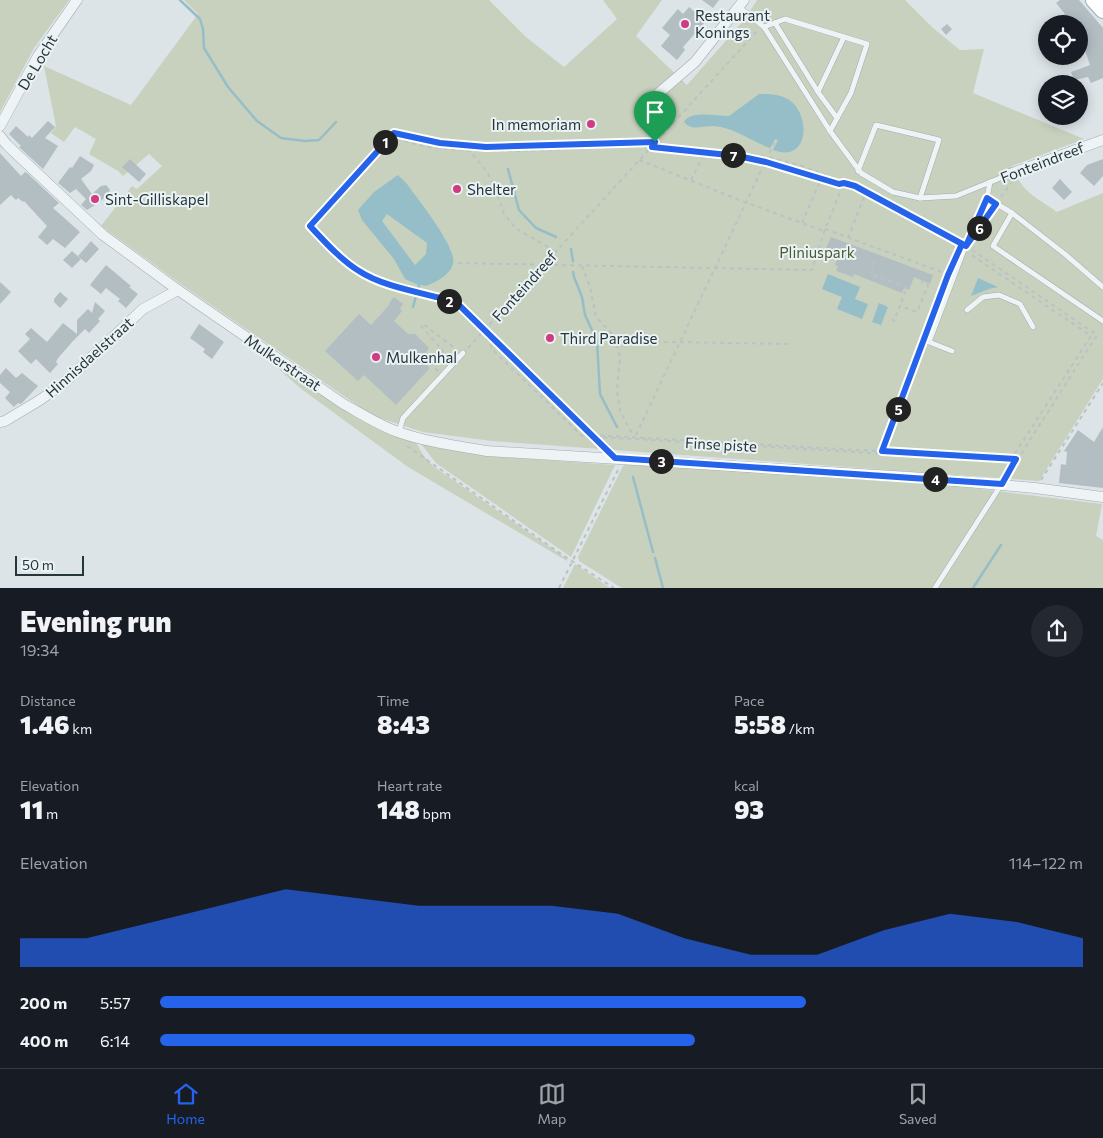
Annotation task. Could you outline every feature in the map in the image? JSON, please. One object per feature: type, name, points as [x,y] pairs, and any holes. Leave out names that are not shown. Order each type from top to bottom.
[{"type":"main road","points":[[1094,0],[1103,10]]},
{"type":"street","name":"De Locht","points":[[0,126],[38,56],[77,0]]},
{"type":"street","points":[[649,105],[660,92],[695,62],[741,4]]},
{"type":"street","name":"Mulkerstraat","points":[[0,136],[7,145],[104,235],[178,290],[342,403],[372,420],[399,432],[454,446],[487,451],[1002,484],[1103,497]]},
{"type":"street","name":"Fonteindreef","points":[[1014,177],[1103,140]]},
{"type":"street","name":"Hinnisdaelstraat","points":[[0,422],[5,421],[40,400],[64,383],[143,309],[178,290]]},
{"type":"lane","name":"Fonteindreef","points":[[741,4],[763,26],[858,171],[893,192],[920,198],[956,196],[990,182],[1014,177]]},
{"type":"lane","points":[[763,26],[785,19],[867,44],[851,93],[830,131]]},
{"type":"lane","points":[[775,23],[818,92],[837,118]]},
{"type":"lane","points":[[818,92],[844,37]]},
{"type":"lane","points":[[858,171],[876,125],[939,140],[920,198]]},
{"type":"lane","points":[[952,351],[929,342],[965,248],[987,198],[990,182]]},
{"type":"lane","points":[[987,198],[1012,213],[1103,287]]},
{"type":"lane","points":[[1012,213],[993,246],[1103,321]]},
{"type":"lane","points":[[967,310],[983,298],[999,295],[1020,304],[1033,327]]},
{"type":"lane","points":[[399,432],[403,418],[463,353]]},
{"type":"lane","points":[[935,588],[1002,484]]},
{"type":"path","name":"Fonteindreef","points":[[463,353],[763,26]]},
{"type":"path","points":[[312,228],[310,226],[394,133],[440,143],[486,147],[655,142],[766,162],[839,184],[844,183]]},
{"type":"path","points":[[312,228],[393,137],[428,146],[465,150],[508,151],[608,147],[706,150],[768,157],[823,174],[866,192],[965,248],[1096,335],[1002,484]]},
{"type":"path","points":[[635,436],[776,139]]},
{"type":"path","points":[[460,146],[473,154],[487,172],[497,192],[503,212],[515,228],[554,252]]},
{"type":"path","points":[[691,180],[706,150]]},
{"type":"path","points":[[639,160],[746,203],[948,275]]},
{"type":"path","points":[[802,223],[823,174]]},
{"type":"path","points":[[987,218],[1014,177]]},
{"type":"path","points":[[458,263],[812,270],[825,230],[844,183]]},
{"type":"path","points":[[848,238],[866,192]]},
{"type":"path","name":"Finse piste","points":[[312,228],[310,230],[358,274],[383,285],[451,304],[459,309],[483,331],[495,352],[582,436],[1010,461],[1012,459]]},
{"type":"path","points":[[965,248],[1091,336],[1012,459]]},
{"type":"path","points":[[875,261],[871,274],[907,287],[894,321],[892,319]]},
{"type":"path","points":[[582,266],[590,287],[596,317],[613,335],[616,341],[620,357],[617,390],[620,411],[635,436]]},
{"type":"path","points":[[925,272],[927,267]]},
{"type":"path","points":[[900,306],[917,312],[928,285],[922,283],[922,281]]},
{"type":"path","points":[[436,369],[432,365],[443,352],[421,326],[423,324],[463,353]]},
{"type":"path","points":[[483,331],[593,436],[619,458],[559,588]]},
{"type":"path","points":[[882,451],[924,340]]},
{"type":"path","points":[[608,341],[792,344]]},
{"type":"path","points":[[426,353],[435,361]]},
{"type":"path","points":[[1035,488],[1103,383]]},
{"type":"path","points":[[399,432],[400,440],[614,588]]},
{"type":"path","points":[[593,436],[635,436],[1016,459]]},
{"type":"green space","points":[[0,0],[69,0],[34,48],[0,112]]},
{"type":"green space","name":"Pliniuspark","points":[[184,0],[489,0],[526,37],[564,67],[617,19],[603,0],[662,0],[636,36],[687,85],[745,19],[757,0],[905,0],[933,28],[960,50],[984,49],[973,93],[1038,120],[1038,125],[1050,125],[1084,139],[1012,166],[1025,188],[1057,212],[1103,193],[1103,379],[1039,481],[492,441],[423,432],[373,416],[185,287],[101,226],[132,186],[137,189],[162,166],[149,154],[123,176],[89,154],[96,139],[75,127],[64,142],[51,133],[56,126],[44,66],[131,105],[198,14]]},
{"type":"green space","points":[[261,353],[344,410],[381,429],[416,443],[433,466],[567,559],[567,561],[408,467],[300,388]]},
{"type":"green space","points":[[421,444],[487,456],[615,465],[571,557],[436,463]]},
{"type":"green space","points":[[626,464],[947,485],[1102,504],[1096,536],[1103,540],[1103,588],[622,588],[579,561],[578,557],[623,466]]},
{"type":"green space","points":[[575,564],[610,588],[563,588]]},
{"type":"water","points":[[759,94],[777,95],[785,98],[793,103],[799,111],[804,129],[799,146],[793,151],[773,150],[778,140],[775,139],[770,148],[729,129],[714,126],[691,127],[684,122],[687,118],[698,115],[729,116]]},
{"type":"water","points":[[398,175],[407,184],[436,224],[449,247],[453,257],[453,264],[446,275],[426,286],[405,279],[394,259],[362,220],[358,210],[374,192]],"holes":[[[387,214],[427,243],[426,254],[415,265],[382,221]]]},
{"type":"water","points":[[828,274],[860,287],[855,299],[868,304],[862,319],[837,309],[842,297],[822,289]]},
{"type":"water","points":[[978,278],[998,287],[971,296]]},
{"type":"water","points":[[879,303],[888,307],[881,325],[872,322]]},
{"type":"building","points":[[702,0],[719,0],[713,8]]},
{"type":"building","points":[[1060,0],[1079,0],[1103,28],[1103,78],[1091,83],[1088,75],[1072,75],[1071,72],[1090,65],[1088,59],[1088,15],[1063,15],[1065,14],[1056,3]]},
{"type":"building","name":"Restaurant Konings","points":[[689,7],[706,21],[683,47],[685,50],[677,60],[661,46],[670,35],[662,28],[678,9],[683,14]]},
{"type":"building","points":[[947,24],[952,29],[946,35],[941,29]]},
{"type":"building","points":[[48,121],[55,127],[45,138],[58,146],[43,169],[19,147],[21,146],[9,134],[16,126],[28,137],[29,135],[32,138]]},
{"type":"building","points":[[0,153],[21,176],[25,172],[27,173],[59,203],[53,208],[80,232],[65,248],[53,239],[47,245],[38,237],[47,226],[24,201],[18,198],[16,200],[11,195],[0,205]]},
{"type":"building","points":[[80,156],[94,165],[91,171],[81,179],[92,194],[101,186],[106,185],[110,190],[100,202],[87,210],[81,205],[86,199],[76,189],[70,193],[58,183]]},
{"type":"building","points":[[130,159],[146,174],[139,182],[122,167]]},
{"type":"building","points":[[1103,159],[1103,176],[1094,186],[1080,173],[1087,165]]},
{"type":"building","points":[[1060,179],[1072,192],[1064,200],[1052,188]]},
{"type":"building","points":[[831,237],[933,275],[930,284],[914,277],[909,290],[904,288],[902,293],[854,274],[853,277],[836,271],[838,266],[835,265],[840,253],[826,248]]},
{"type":"building","points":[[91,241],[99,249],[86,263],[78,256]]},
{"type":"building","points":[[72,251],[81,259],[72,268],[63,260]]},
{"type":"building","points":[[106,265],[138,294],[126,308],[118,301],[120,299],[106,288],[101,294],[90,285]]},
{"type":"building","points":[[0,282],[11,292],[0,304]]},
{"type":"building","points":[[60,292],[68,299],[60,308],[54,302],[54,299]]},
{"type":"building","name":"Mulkenhal","points":[[394,297],[403,304],[400,308],[402,311],[394,321],[408,334],[415,334],[429,348],[421,359],[430,368],[396,405],[364,375],[358,381],[325,351],[359,314],[371,325]]},
{"type":"building","points":[[95,302],[105,311],[98,319],[100,321],[89,333],[85,329],[73,341],[58,358],[56,362],[58,364],[50,373],[36,359],[31,364],[18,351],[30,339],[25,334],[31,328],[47,342],[63,323],[77,334],[77,320],[88,309],[92,313]]},
{"type":"building","points":[[199,324],[224,342],[212,359],[203,352],[205,349],[190,338]]},
{"type":"building","points":[[6,368],[16,378],[22,373],[38,386],[22,403],[18,403],[14,407],[5,398],[10,392],[0,383],[0,375]]},
{"type":"building","points":[[1103,427],[1103,488],[1059,483],[1061,464],[1066,465],[1067,452],[1064,451],[1078,430],[1094,442]]},
{"type":"waterway","points":[[180,0],[200,19],[203,29],[204,48],[228,87],[257,121],[281,138],[305,141],[319,140],[336,122]]},
{"type":"waterway","points":[[508,169],[519,210],[536,228],[556,237]]},
{"type":"waterway","points":[[571,249],[573,261]]},
{"type":"waterway","points":[[573,272],[582,297],[585,315],[597,341],[600,394],[617,427]]},
{"type":"waterway","points":[[413,307],[419,285]]},
{"type":"waterway","points":[[633,477],[653,552]]},
{"type":"waterway","points":[[973,588],[1001,545]]},
{"type":"waterway","points":[[655,558],[663,588]]},
{"type":"place","name":"Restaurant Konings","points":[[685,24]]},
{"type":"place","name":"In memoriam","points":[[591,124]]},
{"type":"place","name":"Shelter","points":[[457,189]]},
{"type":"place","name":"Sint-Gilliskapel","points":[[95,199]]},
{"type":"place","name":"Third Paradise","points":[[550,338]]},
{"type":"place","name":"Mulkenhal","points":[[376,357]]},
{"type":"route","points":[[655,142],[486,147],[440,143],[394,133],[310,226],[357,270],[367,276],[386,284],[452,301],[460,306],[615,458],[1002,484],[1016,459],[882,451],[948,275],[962,244],[966,246],[987,198],[996,204],[966,246],[855,186],[844,183],[839,184],[766,162],[738,156],[652,147],[655,142]]}]
